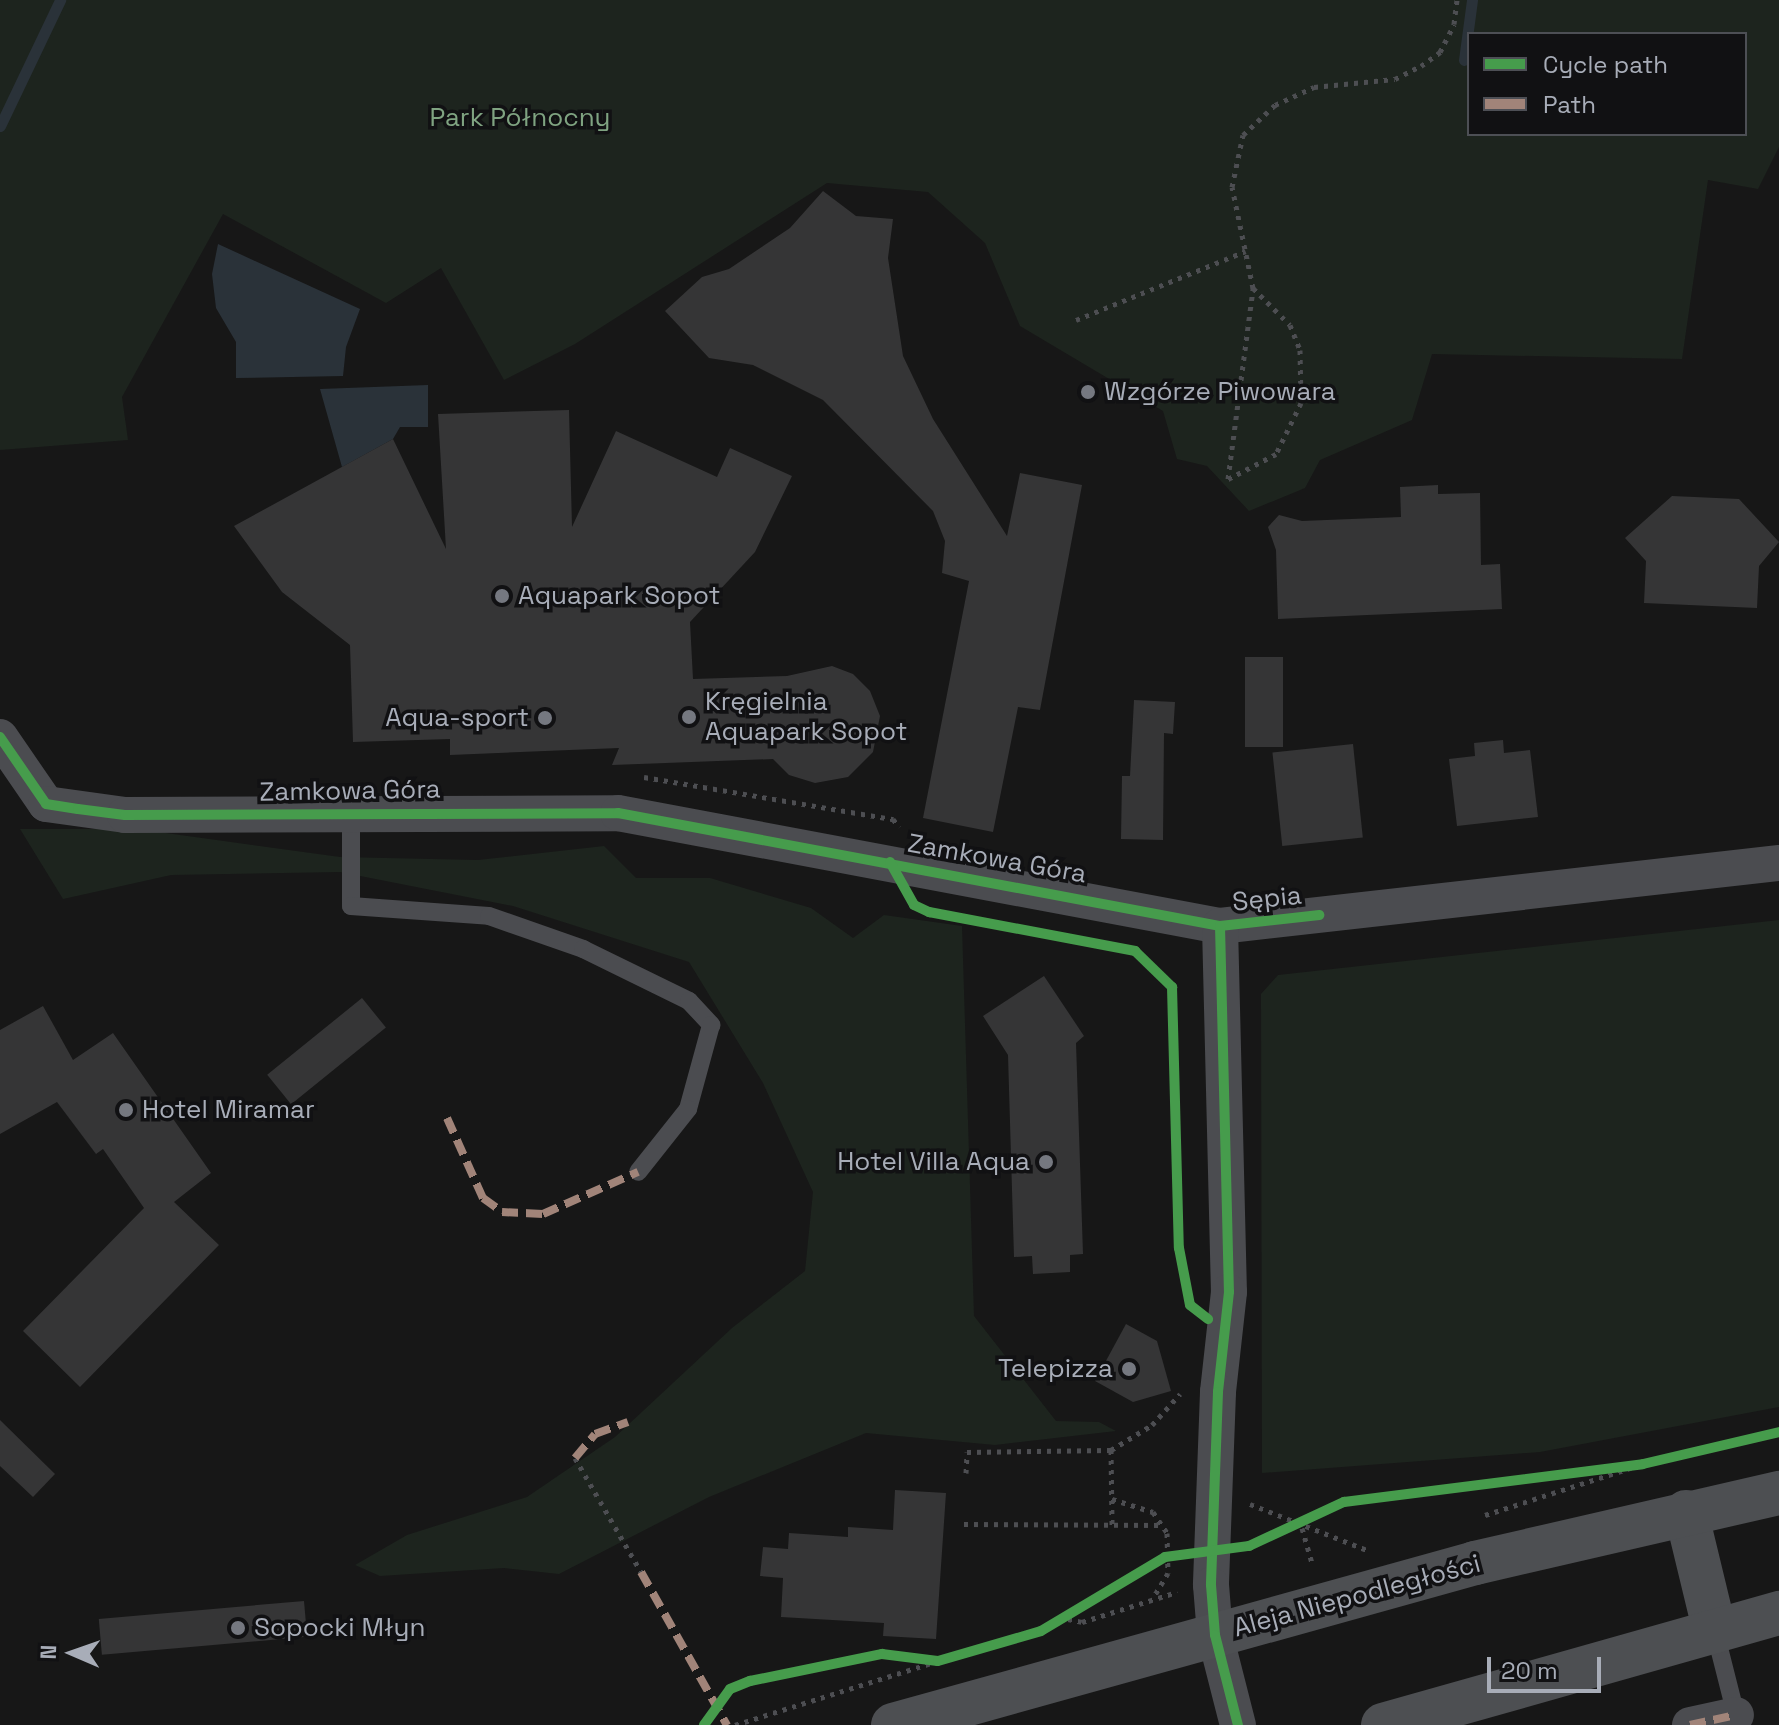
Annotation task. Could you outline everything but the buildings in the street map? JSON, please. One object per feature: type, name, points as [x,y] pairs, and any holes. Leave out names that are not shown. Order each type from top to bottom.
[{"type":"main road","name":"Aleja Niepodległości","points":[[893,1725],[1215,1635],[1686,1512],[1779,1493]]},
{"type":"main road","points":[[1686,1512],[1715,1632]]},
{"type":"main road","points":[[1383,1725],[1779,1613]]},
{"type":"street","name":"Zamkowa Góra","points":[[0,737],[46,804],[125,815],[618,813],[1220,926]]},
{"type":"street","name":"Sępia","points":[[1220,926],[1779,863]]},
{"type":"street","points":[[1220,926],[1229,1292],[1212,1568],[1215,1635],[1238,1725]]},
{"type":"street","points":[[1690,1725],[1736,1715]]},
{"type":"lane","points":[[351,813],[351,906],[489,916],[596,955],[689,1001],[711,1025],[688,1109],[638,1172]]},
{"type":"lane","points":[[1715,1632],[1736,1715]]},
{"type":"path","points":[[1253,288],[1290,325],[1300,350],[1301,403],[1276,454],[1228,479],[1253,288],[1232,187],[1243,135],[1275,105],[1314,87],[1395,79],[1421,66],[1440,52],[1454,24],[1457,0]]},
{"type":"path","points":[[1076,320],[1246,251]]},
{"type":"path","points":[[631,777],[674,778],[893,819],[907,836]]},
{"type":"path","points":[[966,1473],[967,1452],[1111,1450],[1152,1425],[1183,1391]]},
{"type":"path","points":[[1111,1450],[1112,1525]]},
{"type":"path","points":[[575,1458],[641,1572]]},
{"type":"path","points":[[1564,1474],[1643,1464]]},
{"type":"path","points":[[1477,1518],[1643,1464]]},
{"type":"path","points":[[1112,1499],[1153,1512],[1162,1525],[1171,1556],[1153,1598]]},
{"type":"path","points":[[1282,1532],[1312,1514]]},
{"type":"path","points":[[964,1524],[1162,1525]]},
{"type":"path","points":[[1302,1528],[1312,1564]]},
{"type":"path","points":[[1357,1555],[1372,1552]]},
{"type":"path","points":[[1154,1564],[1171,1556],[1212,1568]]},
{"type":"path","points":[[1300,1568],[1327,1561]]},
{"type":"path","points":[[1068,1619],[1082,1622],[1153,1598],[1212,1568]]},
{"type":"path","points":[[1068,1619],[1083,1606]]},
{"type":"path","points":[[910,1657],[938,1661]]},
{"type":"path","points":[[735,1725],[938,1661]]},
{"type":"green space","name":"Park Północny","points":[[0,0],[1779,0],[1779,147],[1758,189],[1708,180],[1682,359],[1432,354],[1412,420],[1320,460],[1305,488],[1249,511],[1207,466],[1177,459],[1163,411],[1020,326],[985,243],[928,192],[827,183],[575,344],[504,380],[441,268],[386,303],[223,214],[122,397],[128,440],[0,450]]},
{"type":"green space","points":[[20,829],[137,829],[340,857],[478,860],[604,846],[636,878],[710,878],[811,908],[853,938],[884,915],[962,926],[974,1316],[1056,1421],[1099,1422],[1116,1431],[995,1445],[866,1433],[709,1497],[559,1574],[504,1568],[380,1576],[355,1565],[407,1535],[527,1497],[615,1437],[732,1328],[805,1271],[813,1192],[763,1083],[689,962],[513,906],[340,872],[171,875],[63,899]]},
{"type":"green space","points":[[1779,920],[1779,1407],[1540,1452],[1262,1473],[1261,994],[1278,975]]},
{"type":"shaded area","points":[[218,244],[360,309],[346,347],[343,376],[236,378],[236,342],[216,308],[212,274]]},
{"type":"shaded area","points":[[428,385],[428,427],[400,427],[393,439],[342,467],[320,389]]},
{"type":"waterway","points":[[0,126],[60,0]]},
{"type":"waterway","points":[[1468,32],[1472,0]]},
{"type":"waterway","points":[[1464,60],[1467,38]]},
{"type":"marked path","points":[[447,1118],[483,1198],[502,1212],[543,1214],[638,1172]]},
{"type":"marked path","points":[[575,1458],[595,1434],[628,1422]]},
{"type":"marked path","points":[[641,1572],[727,1725]]},
{"type":"marked path","points":[[1690,1725],[1736,1715]]},
{"type":"cycle path","points":[[0,737],[46,804],[78,809],[125,815],[618,813],[1220,926],[1319,915]]},
{"type":"cycle path","points":[[890,862],[914,905],[929,912],[1135,951],[1172,987],[1179,1248],[1190,1305],[1208,1319]]},
{"type":"cycle path","points":[[1220,926],[1229,1292],[1218,1392],[1211,1585],[1215,1635],[1238,1725]]},
{"type":"cycle path","points":[[704,1725],[730,1689],[750,1681],[882,1654],[938,1661],[1041,1631],[1165,1557],[1249,1546],[1344,1502],[1643,1464],[1779,1432]]},
{"type":"place","name":"Wzgórze Piwowara","points":[[1088,392]]},
{"type":"place","name":"Aquapark Sopot","points":[[502,596]]},
{"type":"place","name":"Kręgielnia Aquapark Sopot","points":[[689,717]]},
{"type":"place","name":"Aqua-sport","points":[[545,718]]},
{"type":"place","name":"Hotel Miramar","points":[[126,1110]]},
{"type":"place","name":"Hotel Villa Aqua","points":[[1046,1162]]},
{"type":"place","name":"Telepizza","points":[[1129,1369]]},
{"type":"place","name":"Sopocki Młyn","points":[[238,1628]]}]
